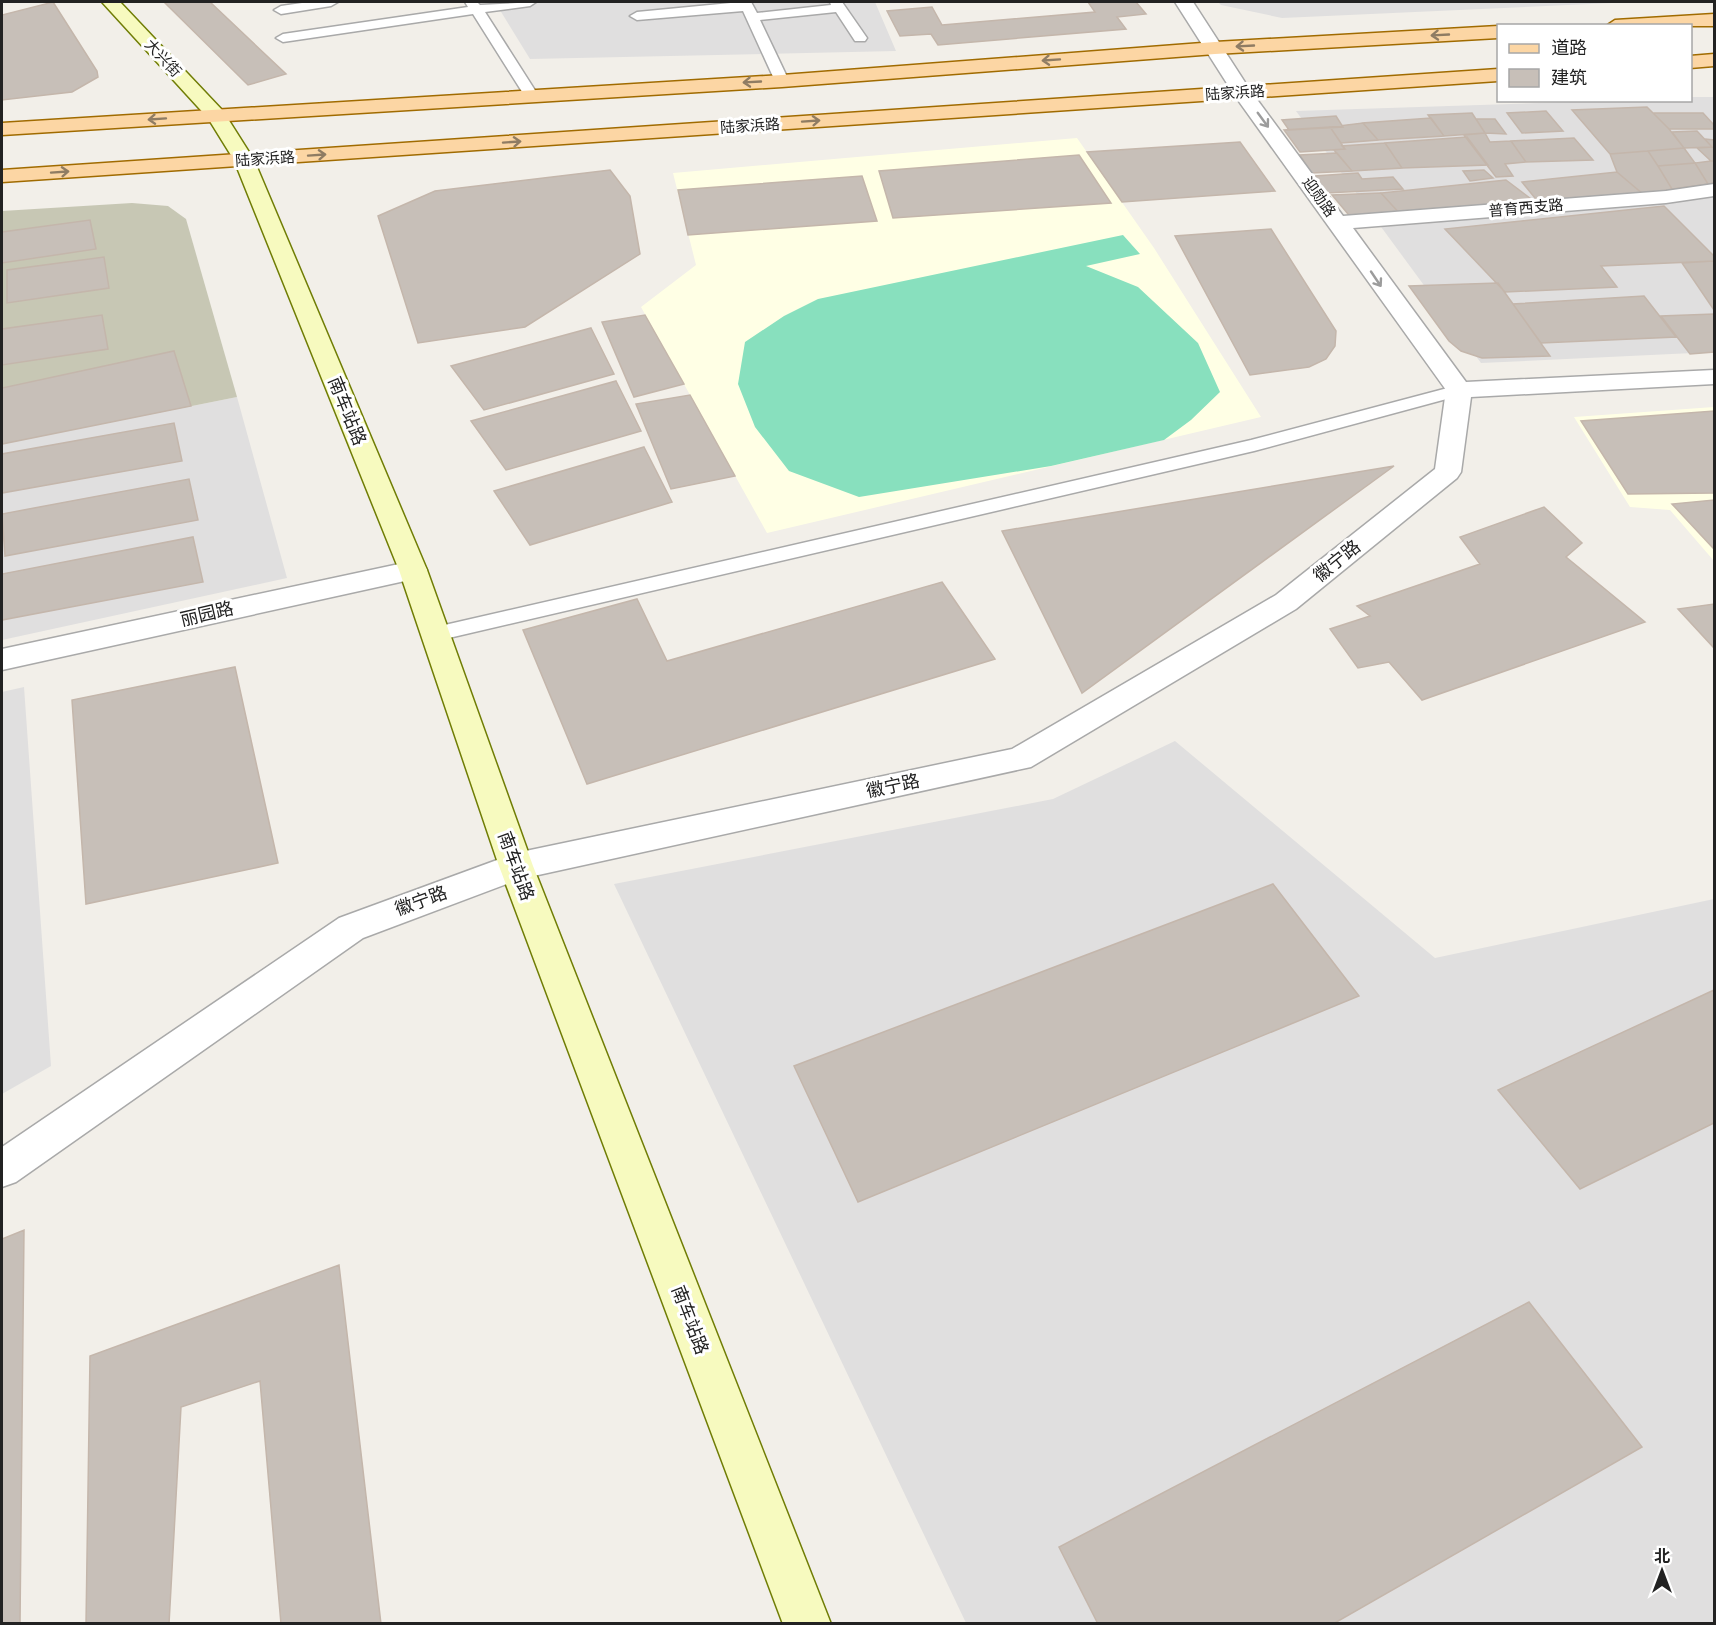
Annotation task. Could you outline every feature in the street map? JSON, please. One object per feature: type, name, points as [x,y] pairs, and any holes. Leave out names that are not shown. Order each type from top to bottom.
[{"type":"main road","points":[[1648,24],[1714,20]]},
{"type":"main road","points":[[2,129],[782,81],[1215,48],[1497,32]]},
{"type":"main road","points":[[1692,62],[1714,60]]},
{"type":"main road","name":"陆家浜路","points":[[2,176],[1497,75]]},
{"type":"street","name":"大兴街","points":[[111,2],[216,115]]},
{"type":"street","name":"迎勋路","points":[[1184,2],[1242,92],[1459,390]]},
{"type":"street","name":"南车站路","points":[[216,115],[244,160],[413,570],[516,866],[807,1623]]},
{"type":"street","name":"普育西支路","points":[[1338,223],[1655,198],[1714,190]]},
{"type":"street","points":[[1459,390],[1714,377]]},
{"type":"street","name":"徽宁路","points":[[2,1169],[351,928],[516,866],[1020,759],[1286,602],[1448,472],[1459,390]]},
{"type":"street","name":"丽园路","points":[[2,660],[413,570]]},
{"type":"lane","points":[[281,10],[331,2]]},
{"type":"lane","points":[[283,38],[474,6],[530,2]]},
{"type":"lane","points":[[637,16],[748,8],[839,5],[860,38]]},
{"type":"lane","points":[[474,6],[531,95]]},
{"type":"lane","points":[[748,8],[782,81]]},
{"type":"lane","points":[[436,634],[1254,445],[1459,390]]},
{"type":"shaded area","points":[[495,2],[875,2],[896,51],[530,59]]},
{"type":"shaded area","points":[[1218,2],[1634,2],[1282,18],[1221,5]]},
{"type":"shaded area","points":[[1692,97],[1714,97],[1714,352],[1481,363],[1296,111],[1570,102],[1692,102]]},
{"type":"shaded area","points":[[1077,138],[1154,248],[1261,417],[767,533],[641,307],[696,265],[673,173]]},
{"type":"shaded area","points":[[132,203],[168,206],[186,219],[237,397],[2,444],[2,211]]},
{"type":"shaded area","points":[[237,397],[287,578],[2,640],[2,444]]},
{"type":"shaded area","points":[[1714,407],[1714,561],[1670,510],[1630,507],[1574,417]]},
{"type":"shaded area","points":[[24,687],[51,1066],[2,1094],[2,692]]},
{"type":"shaded area","points":[[1175,741],[1435,958],[1714,899],[1714,1623],[966,1623],[614,884],[1053,799]]},
{"type":"green space","points":[[1123,235],[1140,254],[1086,266],[1138,287],[1198,343],[1220,392],[1191,420],[1164,440],[1051,466],[859,497],[789,471],[755,427],[738,384],[745,342],[784,316],[818,299]]},
{"type":"building","points":[[53,2],[97,71],[98,77],[72,92],[2,100],[2,15]]},
{"type":"building","points":[[164,2],[210,2],[286,74],[248,85]]},
{"type":"building","points":[[1088,2],[1136,2],[1146,14],[1117,17],[1126,29],[938,45],[931,34],[900,36],[887,11],[932,7],[942,25],[1095,12]]},
{"type":"building","points":[[1647,107],[1684,148],[1610,154],[1572,110]]},
{"type":"building","points":[[1546,111],[1563,131],[1522,133],[1507,113]]},
{"type":"building","points":[[1472,113],[1485,133],[1444,136],[1428,115]]},
{"type":"building","points":[[1653,113],[1703,113],[1714,125],[1714,129],[1669,129]]},
{"type":"building","points":[[1336,116],[1343,127],[1289,130],[1282,120]]},
{"type":"building","points":[[1431,118],[1444,136],[1378,140],[1363,123]]},
{"type":"building","points":[[1476,119],[1495,119],[1506,134],[1485,133]]},
{"type":"building","points":[[1363,123],[1378,140],[1341,143],[1330,127]]},
{"type":"building","points":[[1330,127],[1345,149],[1300,152],[1284,130]]},
{"type":"building","points":[[1697,131],[1712,147],[1684,148],[1672,132]]},
{"type":"building","points":[[1485,133],[1490,142],[1511,141],[1526,162],[1505,164],[1513,176],[1496,177],[1464,135]]},
{"type":"building","points":[[1467,137],[1488,165],[1402,168],[1385,143]]},
{"type":"building","points":[[1574,138],[1593,160],[1526,162],[1511,141]]},
{"type":"building","points":[[1705,139],[1714,140],[1714,161],[1711,161],[1697,148],[1712,147]]},
{"type":"building","points":[[1240,142],[1275,191],[1122,202],[1087,152]]},
{"type":"building","points":[[1385,143],[1402,168],[1352,171],[1334,150],[1345,149],[1342,146]]},
{"type":"building","points":[[1684,148],[1695,163],[1658,166],[1648,151]]},
{"type":"building","points":[[1648,151],[1672,189],[1644,195],[1617,172],[1610,154]]},
{"type":"building","points":[[1337,153],[1352,171],[1311,173],[1300,155]]},
{"type":"building","points":[[1079,155],[1111,203],[893,218],[879,171]]},
{"type":"building","points":[[1714,161],[1714,183],[1708,184],[1695,163]]},
{"type":"building","points":[[1695,163],[1708,184],[1672,189],[1658,166]]},
{"type":"building","points":[[610,170],[630,196],[640,254],[525,327],[418,343],[378,216],[435,191]]},
{"type":"building","points":[[1484,170],[1493,178],[1470,181],[1463,171]]},
{"type":"building","points":[[1617,172],[1644,195],[1539,203],[1522,182]]},
{"type":"building","points":[[1358,173],[1362,179],[1393,177],[1403,189],[1326,193],[1315,176]]},
{"type":"building","points":[[862,176],[877,221],[688,235],[678,190]]},
{"type":"building","points":[[1506,180],[1535,202],[1401,215],[1381,193]]},
{"type":"building","points":[[1381,193],[1401,215],[1353,220],[1332,195]]},
{"type":"building","points":[[1664,206],[1714,256],[1714,261],[1601,266],[1617,287],[1505,292],[1445,229]]},
{"type":"building","points":[[90,220],[96,249],[2,263],[2,232]]},
{"type":"building","points":[[1271,229],[1336,331],[1335,346],[1326,359],[1309,367],[1250,375],[1175,236]]},
{"type":"building","points":[[104,257],[109,288],[7,303],[7,270]]},
{"type":"building","points":[[1714,261],[1714,310],[1682,263]]},
{"type":"building","points":[[1498,283],[1550,356],[1482,358],[1461,351],[1449,341],[1409,286]]},
{"type":"building","points":[[1644,296],[1676,337],[1541,343],[1513,304]]},
{"type":"building","points":[[1714,314],[1714,352],[1690,354],[1661,316]]},
{"type":"building","points":[[102,315],[108,349],[2,365],[2,329]]},
{"type":"building","points":[[645,315],[684,384],[634,397],[602,322]]},
{"type":"building","points":[[591,328],[614,374],[484,410],[451,366]]},
{"type":"building","points":[[174,351],[191,406],[2,444],[2,388]]},
{"type":"building","points":[[616,381],[641,431],[506,470],[471,421]]},
{"type":"building","points":[[690,395],[735,476],[671,489],[636,404]]},
{"type":"building","points":[[1714,411],[1714,493],[1628,494],[1581,421]]},
{"type":"building","points":[[174,423],[182,461],[2,493],[2,454]]},
{"type":"building","points":[[644,447],[672,502],[530,545],[494,491]]},
{"type":"building","points":[[1394,466],[1082,693],[1002,531]]},
{"type":"building","points":[[189,479],[198,520],[5,556],[2,514]]},
{"type":"building","points":[[1714,500],[1714,549],[1672,504]]},
{"type":"building","points":[[1544,507],[1582,543],[1566,557],[1645,622],[1422,700],[1389,662],[1358,668],[1330,629],[1370,616],[1357,606],[1480,564],[1460,537]]},
{"type":"building","points":[[193,537],[203,582],[2,620],[2,574]]},
{"type":"building","points":[[942,582],[995,659],[587,784],[523,630],[637,599],[667,661]]},
{"type":"building","points":[[1714,604],[1714,648],[1678,609]]},
{"type":"building","points":[[235,667],[278,863],[86,904],[72,700]]},
{"type":"building","points":[[1273,884],[1359,996],[858,1202],[794,1066]]},
{"type":"building","points":[[1714,990],[1714,1123],[1580,1189],[1498,1090]]},
{"type":"building","points":[[24,1230],[20,1624],[2,1624],[2,1239]]},
{"type":"building","points":[[339,1265],[381,1624],[281,1624],[260,1381],[181,1407],[169,1624],[86,1624],[90,1356]]},
{"type":"building","points":[[1529,1302],[1642,1447],[1333,1624],[1098,1624],[1059,1547]]}]
